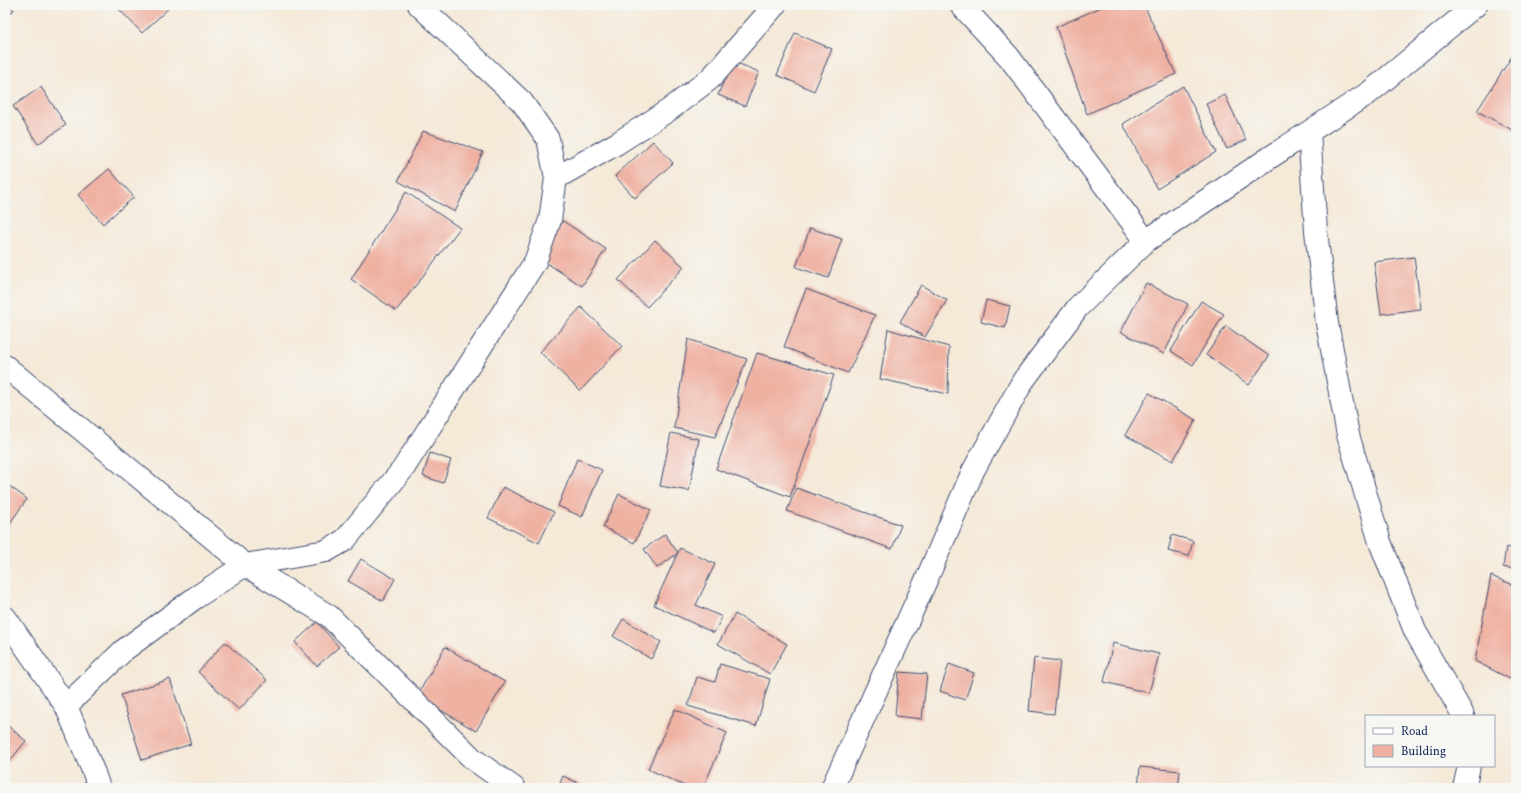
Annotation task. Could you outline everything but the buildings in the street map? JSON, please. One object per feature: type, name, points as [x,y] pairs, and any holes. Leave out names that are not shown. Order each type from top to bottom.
[{"type":"street","points":[[66,706],[124,650],[195,598],[245,565],[326,551],[345,540],[403,469],[535,262],[550,220],[556,178],[548,139],[522,102],[418,5]]},
{"type":"street","points":[[556,178],[616,144],[669,110],[712,78],[776,5]]},
{"type":"street","points":[[961,5],[1009,57],[1146,242]]},
{"type":"street","points":[[832,788],[928,576],[973,471],[1023,381],[1078,306],[1146,242],[1370,92],[1476,5]]},
{"type":"street","points":[[1309,132],[1316,231],[1327,324],[1348,435],[1380,542],[1415,631],[1463,715]]},
{"type":"street","points":[[5,366],[245,565],[329,616],[473,759],[514,788]]},
{"type":"street","points":[[5,617],[66,706],[94,773],[98,788]]}]
